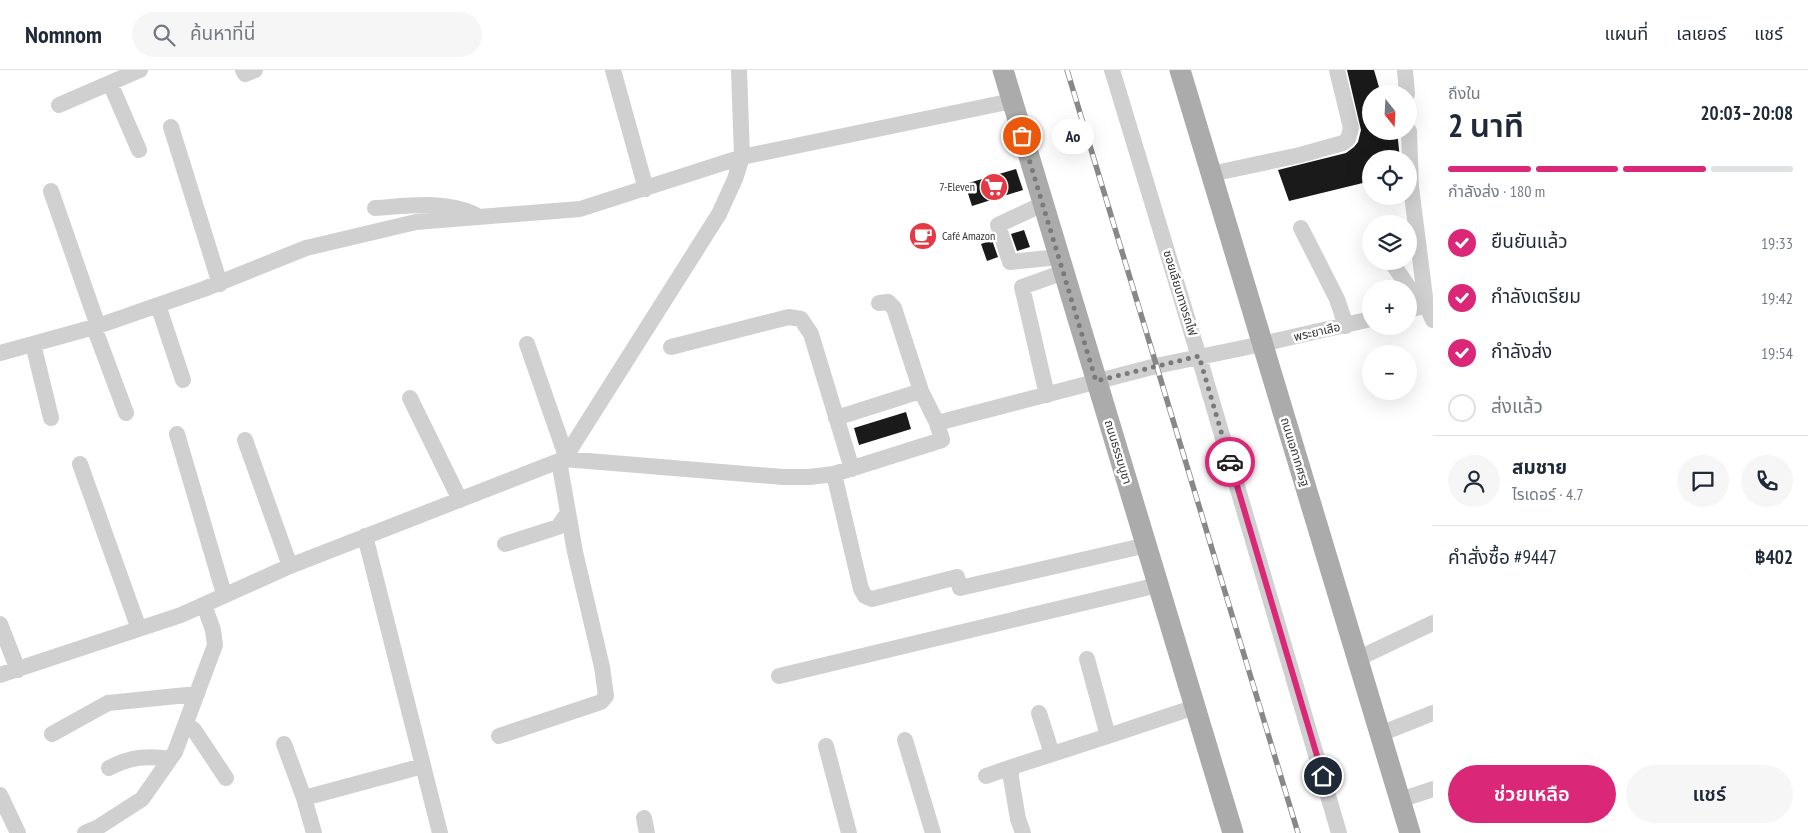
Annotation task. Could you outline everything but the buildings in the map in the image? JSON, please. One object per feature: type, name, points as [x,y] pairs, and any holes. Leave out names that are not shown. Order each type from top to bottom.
[{"type":"main road","name":"ถนนธรรมบูชา","points":[[1003,70],[1233,833]]},
{"type":"main road","name":"ถนนเอกาทศรฐ","points":[[1180,70],[1410,833]]},
{"type":"street","points":[[58,105],[140,70]]},
{"type":"street","points":[[243,70],[245,74],[255,70]]},
{"type":"street","points":[[613,70],[646,189]]},
{"type":"street","points":[[563,459],[719,214],[735,180],[742,158],[739,70]]},
{"type":"street","name":"ซอยเลียบทางรถไฟ","points":[[1112,70],[1340,833]]},
{"type":"street","points":[[1211,174],[1300,155],[1343,143],[1348,139],[1351,128],[1337,70]]},
{"type":"street","points":[[1405,70],[1406,85]]},
{"type":"street","points":[[110,84],[139,150]]},
{"type":"street","points":[[0,353],[96,326],[220,284],[306,248],[416,222],[580,209],[742,158],[1012,102]]},
{"type":"street","points":[[171,126],[220,284]]},
{"type":"street","points":[[1409,140],[1412,187],[1429,313]]},
{"type":"street","points":[[51,191],[126,413]]},
{"type":"street","points":[[1043,204],[998,225],[1010,262],[1061,265]]},
{"type":"street","points":[[375,208],[412,205],[443,206],[467,210],[480,217]]},
{"type":"street","points":[[1301,228],[1337,299],[1346,326]]},
{"type":"street","points":[[1047,395],[1022,287],[1061,265]]},
{"type":"street","points":[[1397,270],[1410,291],[1429,313]]},
{"type":"street","points":[[0,675],[181,615],[224,594],[290,566],[563,459],[783,477],[809,477],[834,474],[852,469],[942,440],[937,423],[921,391],[894,308],[888,302],[878,303]]},
{"type":"street","points":[[158,305],[183,380]]},
{"type":"street","points":[[671,347],[789,317],[801,319],[811,334],[852,469]]},
{"type":"street","name":"พระยาเสือ","points":[[937,423],[1199,356],[1362,322]]},
{"type":"street","points":[[33,344],[51,418]]},
{"type":"street","points":[[499,736],[601,702],[606,696],[602,667],[575,552],[568,513],[563,459],[527,344]]},
{"type":"street","points":[[836,418],[921,391]]},
{"type":"street","points":[[410,398],[460,500]]},
{"type":"street","points":[[177,434],[224,594]]},
{"type":"street","points":[[245,440],[290,566]]},
{"type":"street","points":[[80,464],[139,629]]},
{"type":"street","points":[[834,474],[861,589],[865,596],[872,599],[957,577],[960,588],[1147,546]]},
{"type":"street","points":[[505,544],[558,527],[568,513]]},
{"type":"street","points":[[365,536],[440,833]]},
{"type":"street","points":[[779,676],[1158,585]]},
{"type":"street","points":[[85,833],[97,828],[142,799],[175,752],[215,645],[213,630],[204,605]]},
{"type":"street","points":[[1357,659],[1433,623]]},
{"type":"street","points":[[0,624],[18,670]]},
{"type":"street","points":[[1088,658],[1108,736]]},
{"type":"street","points":[[52,734],[108,703],[197,694]]},
{"type":"street","points":[[986,776],[1195,707]]},
{"type":"street","points":[[1039,712],[1052,754]]},
{"type":"street","points":[[1380,734],[1433,713]]},
{"type":"street","points":[[186,724],[194,730],[226,778]]},
{"type":"street","points":[[905,740],[933,833]]},
{"type":"street","points":[[284,744],[304,798],[314,833]]},
{"type":"street","points":[[826,746],[849,833]]},
{"type":"street","points":[[109,768],[123,761],[145,756],[170,759]]},
{"type":"street","points":[[304,798],[423,766]]},
{"type":"street","points":[[1015,766],[1011,772],[1011,778],[1018,819],[1023,833]]},
{"type":"street","points":[[1400,800],[1433,789]]},
{"type":"street","points":[[0,795],[18,833]]},
{"type":"railway","points":[[1067,70],[1298,833]]},
{"type":"way so far","points":[[1022,136],[1096,381],[1199,356],[1230,462]]},
{"type":"place","name":"Ao","points":[[1022,136]]},
{"type":"place","name":"7-Eleven","points":[[994,187]]},
{"type":"place","name":"Café Amazon","points":[[923,236]]},
{"type":"route","points":[[1230,462],[1323,776]]}]
